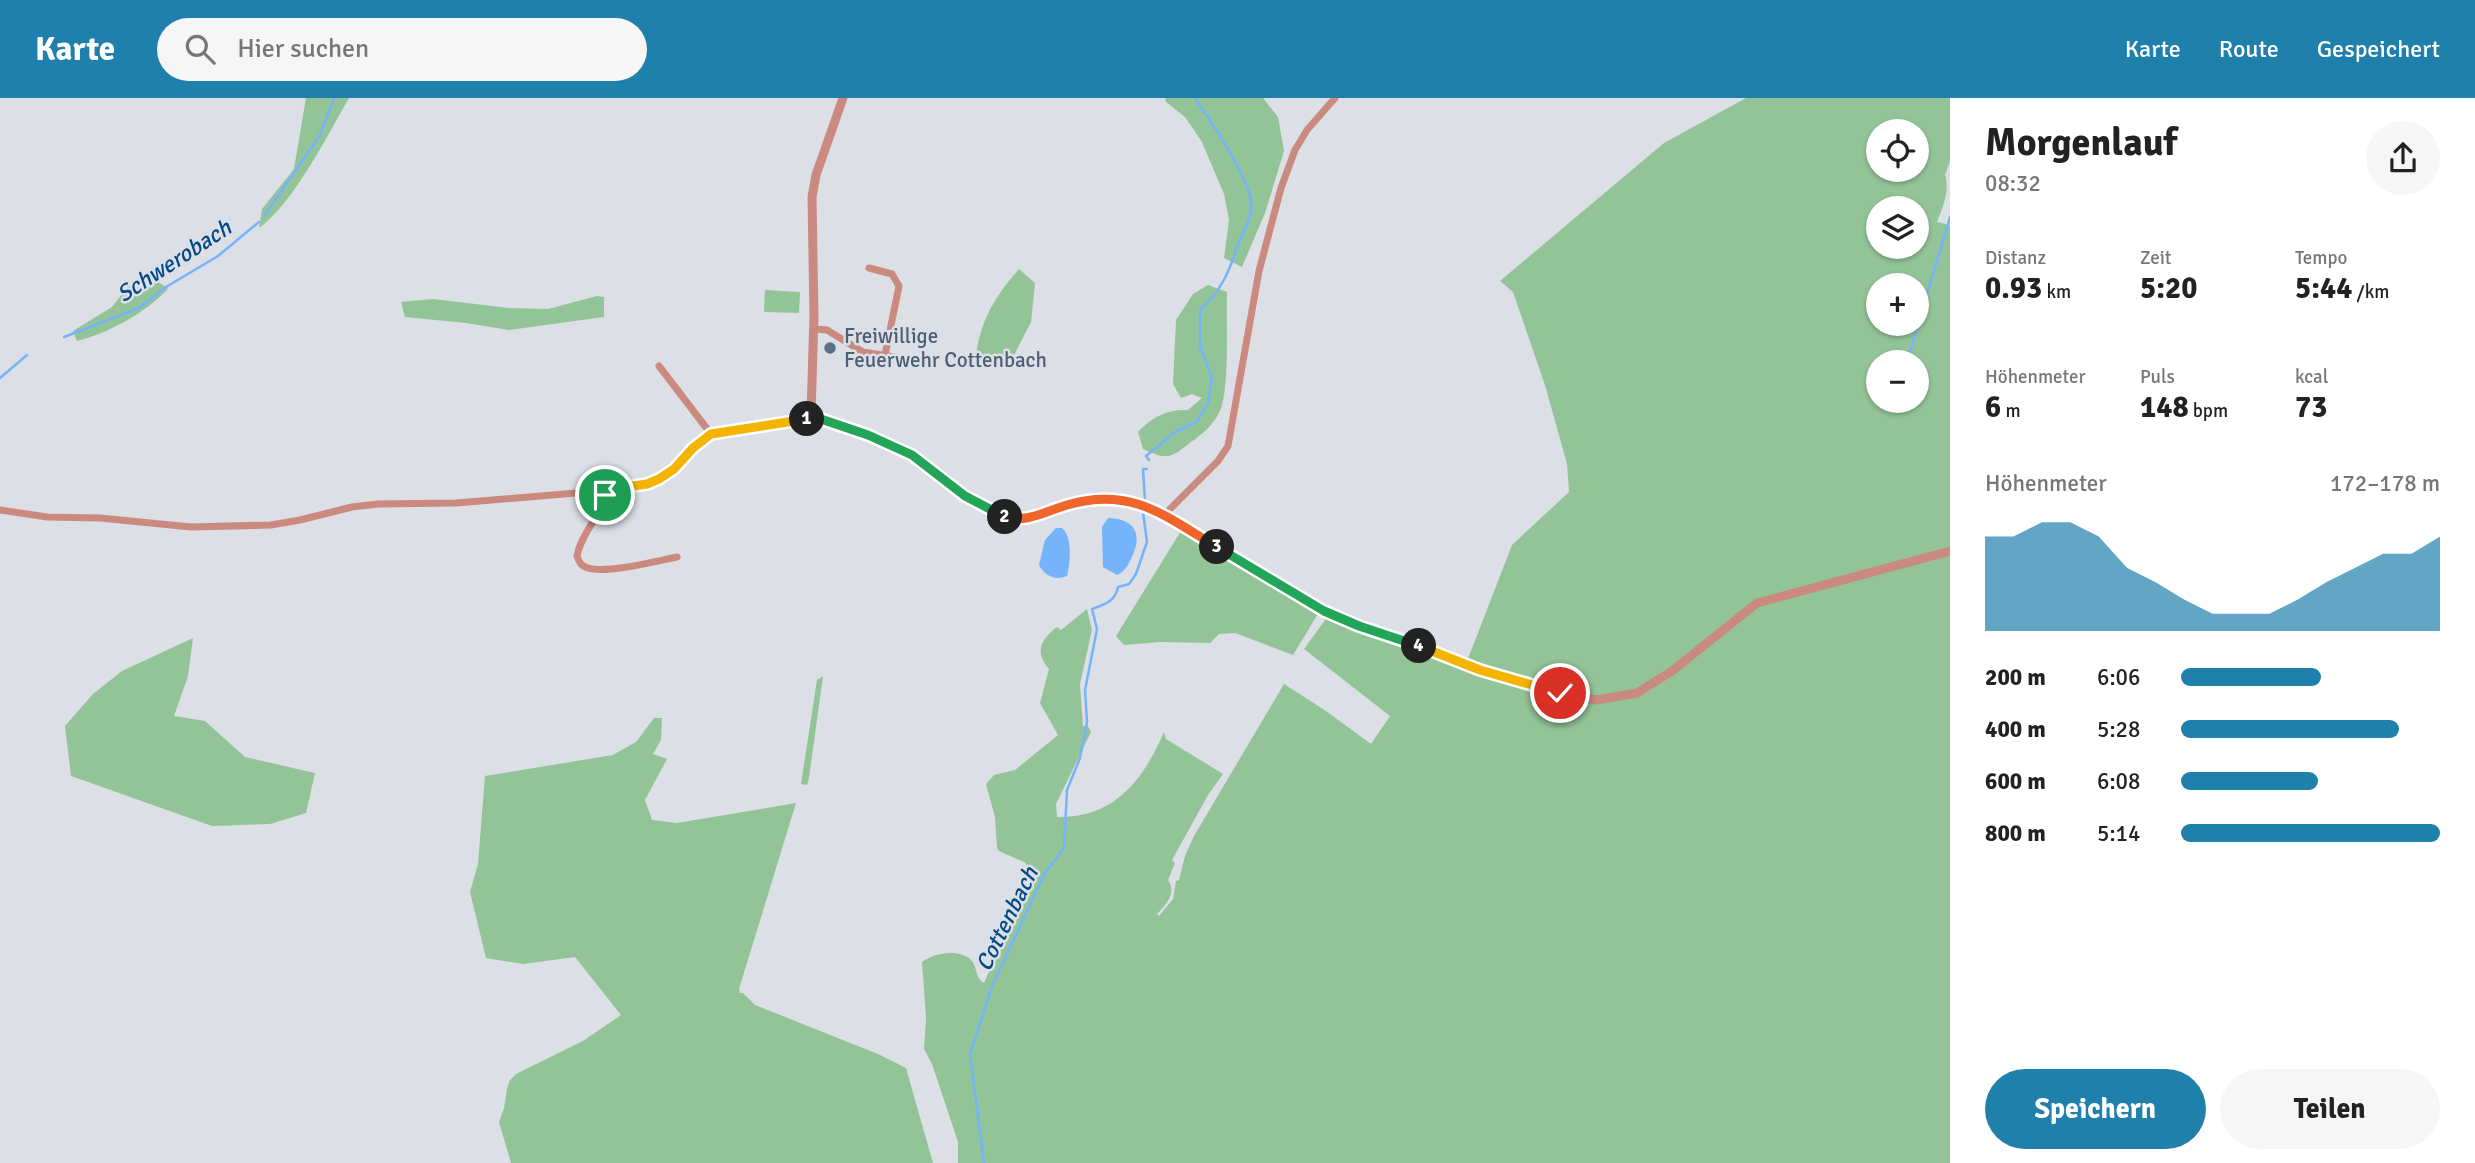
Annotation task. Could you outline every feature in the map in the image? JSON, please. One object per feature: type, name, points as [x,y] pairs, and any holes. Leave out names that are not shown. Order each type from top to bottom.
[{"type":"street","points":[[812,416],[812,197],[816,175],[843,98]]},
{"type":"street","points":[[1163,516],[1218,461],[1228,446],[1259,271],[1281,188],[1307,130],[1335,98]]},
{"type":"street","points":[[869,268],[892,274],[899,286],[885,355]]},
{"type":"street","points":[[814,329],[827,330],[863,352],[894,356]]},
{"type":"street","points":[[659,366],[711,434]]},
{"type":"street","points":[[0,510],[47,517],[100,518],[191,527],[246,526],[300,520],[352,507],[378,504],[456,503],[605,490],[647,484],[659,479],[674,469],[693,448],[711,434],[800,421],[812,416],[868,435],[912,455],[965,496],[1008,518],[1027,519],[1068,505],[1111,498],[1131,501],[1163,516],[1324,611],[1359,626],[1480,670],[1560,693],[1596,700],[1637,693],[1672,671],[1757,603],[1950,551]]},
{"type":"street","points":[[605,490],[603,502],[579,547],[577,556],[582,565],[590,569],[626,567],[677,557]]},
{"type":"green space","points":[[306,98],[349,98],[297,186],[272,217],[259,228],[262,209],[294,169]]},
{"type":"green space","points":[[1165,98],[1263,98],[1278,117],[1284,151],[1265,213],[1242,267],[1224,258],[1229,220],[1224,194],[1202,142],[1185,117],[1166,102]]},
{"type":"green space","points":[[1746,98],[1950,98],[1950,161],[1945,175],[1945,198],[1937,222],[1950,225],[1950,1163],[958,1163],[958,1142],[932,1064],[924,1049],[926,1018],[922,962],[939,954],[954,953],[966,956],[984,983],[1018,907],[1030,887],[1026,863],[997,848],[995,817],[986,784],[994,775],[1015,770],[1058,735],[1040,703],[1049,669],[1042,657],[1043,641],[1057,627],[1061,630],[1087,609],[1092,630],[1080,684],[1083,726],[1088,726],[1091,732],[1056,804],[1057,817],[1077,816],[1095,811],[1124,793],[1147,766],[1164,732],[1166,739],[1223,774],[1208,795],[1172,860],[1175,863],[1168,880],[1171,894],[1157,914],[1159,916],[1173,899],[1176,881],[1179,880],[1194,836],[1284,684],[1371,744],[1390,716],[1304,649],[1328,616],[1348,627],[1464,669],[1512,545],[1569,492],[1567,464],[1545,385],[1513,292],[1500,281],[1664,143]]},
{"type":"green space","points":[[1019,269],[1035,283],[1031,322],[1014,355],[990,361],[976,354],[978,341],[997,298]]},
{"type":"green space","points":[[147,273],[168,289],[126,321],[77,341],[73,331],[112,307],[132,281]]},
{"type":"green space","points":[[1208,285],[1227,292],[1226,371],[1220,411],[1208,428],[1178,452],[1168,456],[1158,455],[1143,449],[1138,432],[1160,415],[1188,410],[1202,398],[1192,394],[1181,398],[1173,384],[1176,320],[1193,294]]},
{"type":"green space","points":[[765,290],[800,292],[799,313],[764,312]]},
{"type":"green space","points":[[597,296],[604,297],[604,317],[509,330],[405,317],[401,302],[433,299],[509,308],[548,309]]},
{"type":"green space","points":[[1181,531],[1319,612],[1293,655],[1235,633],[1219,634],[1210,643],[1160,642],[1124,645],[1116,636]]},
{"type":"green space","points":[[193,638],[188,676],[174,716],[205,721],[245,757],[315,773],[306,813],[270,824],[212,826],[71,776],[65,726],[93,694],[122,671]]},
{"type":"green space","points":[[823,676],[809,778],[807,785],[801,784],[817,680]]},
{"type":"green space","points":[[654,718],[662,718],[661,740],[653,754],[667,759],[645,800],[652,820],[677,823],[796,803],[740,993],[755,1005],[878,1054],[906,1068],[933,1163],[511,1163],[499,1122],[510,1080],[516,1074],[583,1041],[621,1015],[575,957],[523,964],[486,958],[470,892],[478,864],[485,776],[613,755],[636,742]]},
{"type":"water","points":[[1108,518],[1125,521],[1131,525],[1136,536],[1131,559],[1126,569],[1117,575],[1103,567],[1102,527]]},
{"type":"water","points":[[1056,528],[1062,528],[1065,532],[1070,550],[1067,576],[1054,578],[1047,575],[1039,565],[1045,540]]},
{"type":"waterway","name":"Schwerobach","points":[[265,215],[320,135],[334,98]]},
{"type":"waterway","name":"Cottenbach","points":[[1149,460],[1146,456],[1175,432],[1196,422],[1208,403],[1212,377],[1200,347],[1200,310],[1223,281],[1251,212],[1247,186],[1240,171],[1195,98]]},
{"type":"waterway","points":[[1910,350],[1950,217]]},
{"type":"waterway","name":"Schwerobach","points":[[64,337],[139,308],[166,287],[218,256],[259,222]]},
{"type":"waterway","name":"Schwerobach","points":[[0,378],[27,355]]},
{"type":"waterway","name":"Cottenbach","points":[[1145,501],[1143,469],[1147,469]]},
{"type":"waterway","name":"Cottenbach","points":[[984,1163],[970,1054],[992,986],[1045,873],[1064,848],[1067,790],[1080,758],[1087,722],[1085,690],[1097,629],[1092,609],[1109,602],[1118,587],[1129,584],[1136,574],[1147,542],[1143,512]]},
{"type":"place","name":"Freiwillige Feuerwehr Cottenbach","points":[[830,348]]},
{"type":"route","points":[[605,495],[605,490],[654,482],[674,469],[693,448],[711,434],[800,421],[812,416],[817,420],[851,428],[912,455],[965,496],[1008,518],[1027,519],[1068,505],[1103,498],[1131,501],[1173,520],[1324,611],[1480,670],[1560,693]]}]
